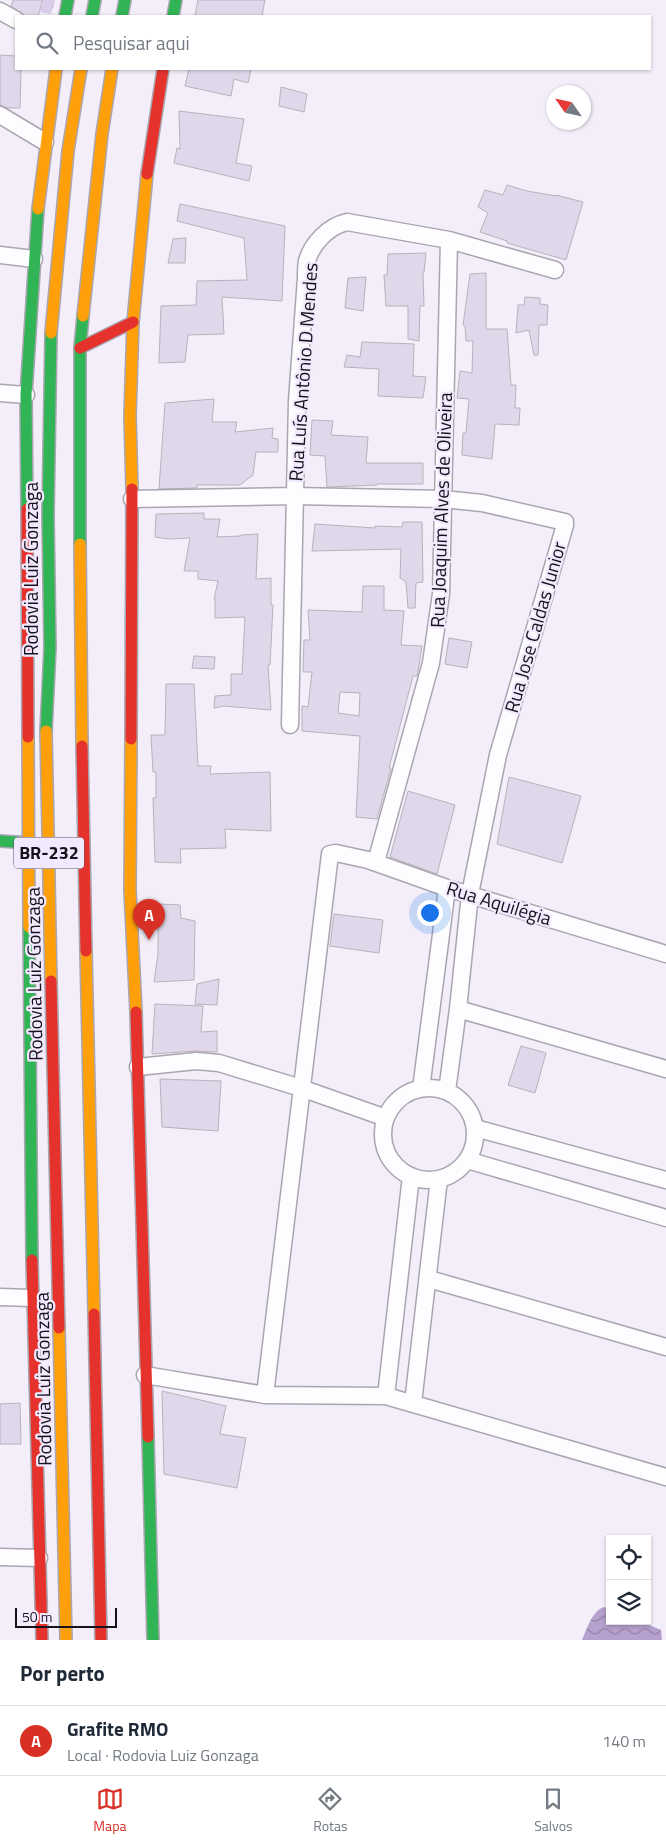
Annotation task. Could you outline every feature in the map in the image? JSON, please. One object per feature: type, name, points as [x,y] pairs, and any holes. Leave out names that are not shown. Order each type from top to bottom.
[{"type":"main road","points":[[65,15],[68,0]]},
{"type":"main road","points":[[92,15],[95,0]]},
{"type":"main road","points":[[122,15],[125,0]]},
{"type":"main road","points":[[173,15],[176,0]]},
{"type":"main road","points":[[26,395],[37,214],[56,70]]},
{"type":"main road","name":"Rodovia Luiz Gonzaga","points":[[66,1640],[46,741],[50,648],[48,515],[50,339],[68,151],[81,70]]},
{"type":"main road","name":"BR-232","points":[[101,1640],[80,666],[80,348],[94,203],[112,70]]},
{"type":"main road","points":[[157,1638],[145,1375],[138,1067],[130,890],[132,500],[130,416],[133,322],[146,182],[163,70]]},
{"type":"main road","points":[[80,348],[133,322]]},
{"type":"main road","name":"BR-232","points":[[26,395],[30,1189],[42,1640]]},
{"type":"main road","points":[[0,841],[29,843]]},
{"type":"street","points":[[0,11],[15,19]]},
{"type":"street","points":[[0,115],[45,142]]},
{"type":"street","name":"Rua Luís Antônio D Mendes","points":[[290,725],[297,391],[307,261],[312,251],[325,234],[340,224],[347,222],[449,240],[555,270]]},
{"type":"street","name":"Rua Joaquim Alves de Oliveira","points":[[376,862],[431,663],[441,594],[449,240]]},
{"type":"street","points":[[0,255],[34,259]]},
{"type":"street","points":[[0,393],[26,395]]},
{"type":"street","name":"Rua Jose Caldas Junior","points":[[132,500],[294,496],[444,499],[482,503],[562,521],[565,524],[498,755],[470,894]]},
{"type":"street","name":"Rua Aquilégia","points":[[302,1088],[330,856],[332,853],[376,862],[447,888],[666,954]]},
{"type":"street","points":[[421,1089],[447,888]]},
{"type":"street","points":[[447,1091],[470,894]]},
{"type":"street","points":[[458,1009],[666,1069]]},
{"type":"street","points":[[138,1067],[210,1061],[302,1088],[386,1118]]},
{"type":"street","points":[[265,1395],[302,1088]]},
{"type":"street","points":[[434,1088],[447,1091],[466,1106],[472,1117],[475,1139],[467,1160],[460,1168],[439,1179],[425,1180],[411,1176],[390,1159],[384,1146],[383,1132],[386,1118],[394,1104],[406,1094],[421,1089],[434,1088]]},
{"type":"street","points":[[475,1128],[666,1180]]},
{"type":"street","points":[[467,1160],[666,1218]]},
{"type":"street","points":[[386,1396],[411,1176]]},
{"type":"street","points":[[413,1403],[439,1179]]},
{"type":"street","points":[[428,1279],[666,1347]]},
{"type":"street","points":[[0,1297],[32,1298]]},
{"type":"street","points":[[145,1375],[265,1395],[386,1396],[666,1477]]},
{"type":"street","points":[[0,1557],[39,1558]]},
{"type":"green space","points":[[44,0],[55,0],[51,14],[40,12]]},
{"type":"water","points":[[606,1608],[606,1625],[649,1625],[661,1630],[662,1640],[582,1640],[593,1616],[600,1609]]},
{"type":"building","points":[[13,0],[43,0],[38,15],[24,15],[11,6]]},
{"type":"building","points":[[198,0],[265,0],[262,15],[195,15]]},
{"type":"building","points":[[0,55],[15,56],[15,70],[21,70],[20,108],[7,108],[0,105]]},
{"type":"building","points":[[189,70],[251,70],[248,83],[234,79],[231,96],[185,86]]},
{"type":"building","points":[[281,87],[307,94],[304,112],[279,106]]},
{"type":"building","points":[[179,111],[244,119],[236,163],[252,166],[249,181],[174,163],[177,148],[180,149]]},
{"type":"building","points":[[507,185],[583,202],[566,260],[507,243],[507,241],[480,232],[488,213],[478,207],[485,190],[503,195]]},
{"type":"building","points":[[180,204],[285,226],[282,301],[222,297],[224,334],[188,335],[185,362],[159,363],[161,306],[196,305],[197,281],[247,280],[244,238],[177,221]]},
{"type":"building","points":[[186,238],[185,263],[168,263],[173,239]]},
{"type":"building","points":[[426,253],[423,272],[424,306],[420,306],[419,341],[408,339],[408,306],[386,306],[384,275],[387,275],[388,254]]},
{"type":"building","points":[[486,273],[486,329],[507,329],[511,385],[516,385],[515,408],[520,408],[519,425],[495,424],[492,459],[462,455],[463,433],[466,433],[469,399],[457,398],[460,371],[472,373],[473,341],[466,341],[465,326],[463,325],[470,274]]},
{"type":"building","points":[[366,277],[363,311],[345,308],[348,278]]},
{"type":"building","points":[[525,297],[540,298],[540,304],[548,305],[547,325],[539,325],[538,355],[534,355],[529,330],[516,333],[518,305],[524,305]]},
{"type":"building","points":[[362,342],[414,344],[413,376],[426,377],[423,398],[378,396],[379,369],[344,367],[347,355],[360,357]]},
{"type":"building","points":[[214,399],[212,422],[237,422],[235,432],[273,428],[272,438],[278,439],[278,452],[256,452],[253,475],[240,485],[197,485],[197,488],[159,489],[165,403]]},
{"type":"building","points":[[312,420],[333,421],[331,435],[368,437],[366,463],[423,463],[423,484],[327,487],[325,456],[310,455]]},
{"type":"building","points":[[204,513],[204,519],[220,519],[217,537],[258,534],[256,579],[271,578],[271,605],[273,605],[270,665],[268,665],[271,710],[224,706],[214,708],[215,696],[231,695],[231,674],[242,674],[245,617],[215,618],[214,599],[218,581],[198,579],[198,571],[184,571],[190,538],[169,539],[155,537],[156,514]]},
{"type":"building","points":[[403,522],[422,522],[423,582],[416,583],[415,608],[408,608],[406,582],[400,578],[401,549],[312,551],[315,524],[375,528],[375,526],[402,527]]},
{"type":"building","points":[[363,586],[384,586],[384,610],[404,611],[401,645],[422,646],[417,676],[413,676],[377,819],[356,817],[360,736],[302,731],[302,706],[308,707],[312,672],[303,672],[304,640],[310,640],[308,610],[362,612]],"holes":[[[340,692],[360,693],[359,716],[338,713]]]},
{"type":"building","points":[[449,638],[472,642],[467,668],[445,664]]},
{"type":"building","points":[[194,656],[215,657],[214,669],[192,668]]},
{"type":"building","points":[[166,684],[194,684],[198,766],[211,766],[210,774],[270,772],[271,831],[225,829],[226,848],[180,849],[181,863],[155,862],[153,798],[156,798],[156,772],[153,772],[151,735],[165,735]]},
{"type":"building","points":[[509,777],[581,796],[562,863],[497,844]]},
{"type":"building","points":[[408,791],[455,805],[437,874],[390,857]]},
{"type":"building","points":[[158,904],[180,905],[181,918],[195,921],[194,980],[154,982],[158,954]]},
{"type":"building","points":[[334,914],[383,920],[379,953],[330,946]]},
{"type":"building","points":[[219,979],[217,1005],[195,1004],[197,984]]},
{"type":"building","points":[[155,1004],[203,1006],[201,1032],[217,1031],[217,1052],[195,1051],[152,1054]]},
{"type":"building","points":[[521,1046],[546,1053],[535,1093],[508,1085]]},
{"type":"building","points":[[160,1079],[221,1081],[218,1131],[162,1127]]},
{"type":"building","points":[[162,1391],[226,1406],[220,1434],[246,1438],[237,1488],[164,1474]]},
{"type":"building","points":[[20,1403],[21,1444],[0,1444],[0,1404]]},
{"type":"traffic: fast","points":[[65,15],[68,0]]},
{"type":"traffic: fast","points":[[92,15],[95,0]]},
{"type":"traffic: fast","points":[[122,15],[125,0]]},
{"type":"traffic: fast","points":[[173,15],[176,0]]},
{"type":"traffic: fast","points":[[27,509],[26,395],[38,209]]},
{"type":"traffic: fast","points":[[80,544],[80,348],[83,316]]},
{"type":"traffic: fast","points":[[46,731],[50,648],[48,515],[51,333]]},
{"type":"traffic: fast","points":[[0,841],[29,843]]},
{"type":"traffic: fast","points":[[29,927],[32,1260]]},
{"type":"traffic: fast","points":[[148,1437],[153,1640]]},
{"type":"traffic: slow","points":[[38,209],[56,70]]},
{"type":"traffic: slow","points":[[51,333],[68,151],[81,70]]},
{"type":"traffic: slow","points":[[83,316],[102,134],[112,70]]},
{"type":"traffic: slow","points":[[132,489],[130,416],[133,322],[147,174]]},
{"type":"traffic: slow","points":[[80,544],[82,746]]},
{"type":"traffic: slow","points":[[46,731],[51,981]]},
{"type":"traffic: slow","points":[[28,737],[29,927]]},
{"type":"traffic: slow","points":[[131,739],[130,890],[136,1012]]},
{"type":"traffic: slow","points":[[86,951],[94,1314]]},
{"type":"traffic: slow","points":[[59,1328],[66,1640]]},
{"type":"traffic: jam","points":[[147,174],[163,70]]},
{"type":"traffic: jam","points":[[80,348],[133,322]]},
{"type":"traffic: jam","points":[[131,739],[132,489]]},
{"type":"traffic: jam","points":[[27,509],[28,737]]},
{"type":"traffic: jam","points":[[82,746],[86,951]]},
{"type":"traffic: jam","points":[[51,981],[59,1328]]},
{"type":"traffic: jam","points":[[136,1012],[148,1437]]},
{"type":"traffic: jam","points":[[32,1260],[42,1640]]},
{"type":"traffic: jam","points":[[94,1314],[101,1640]]},
{"type":"place","name":"Grafite RMO","points":[[149,940]]}]
